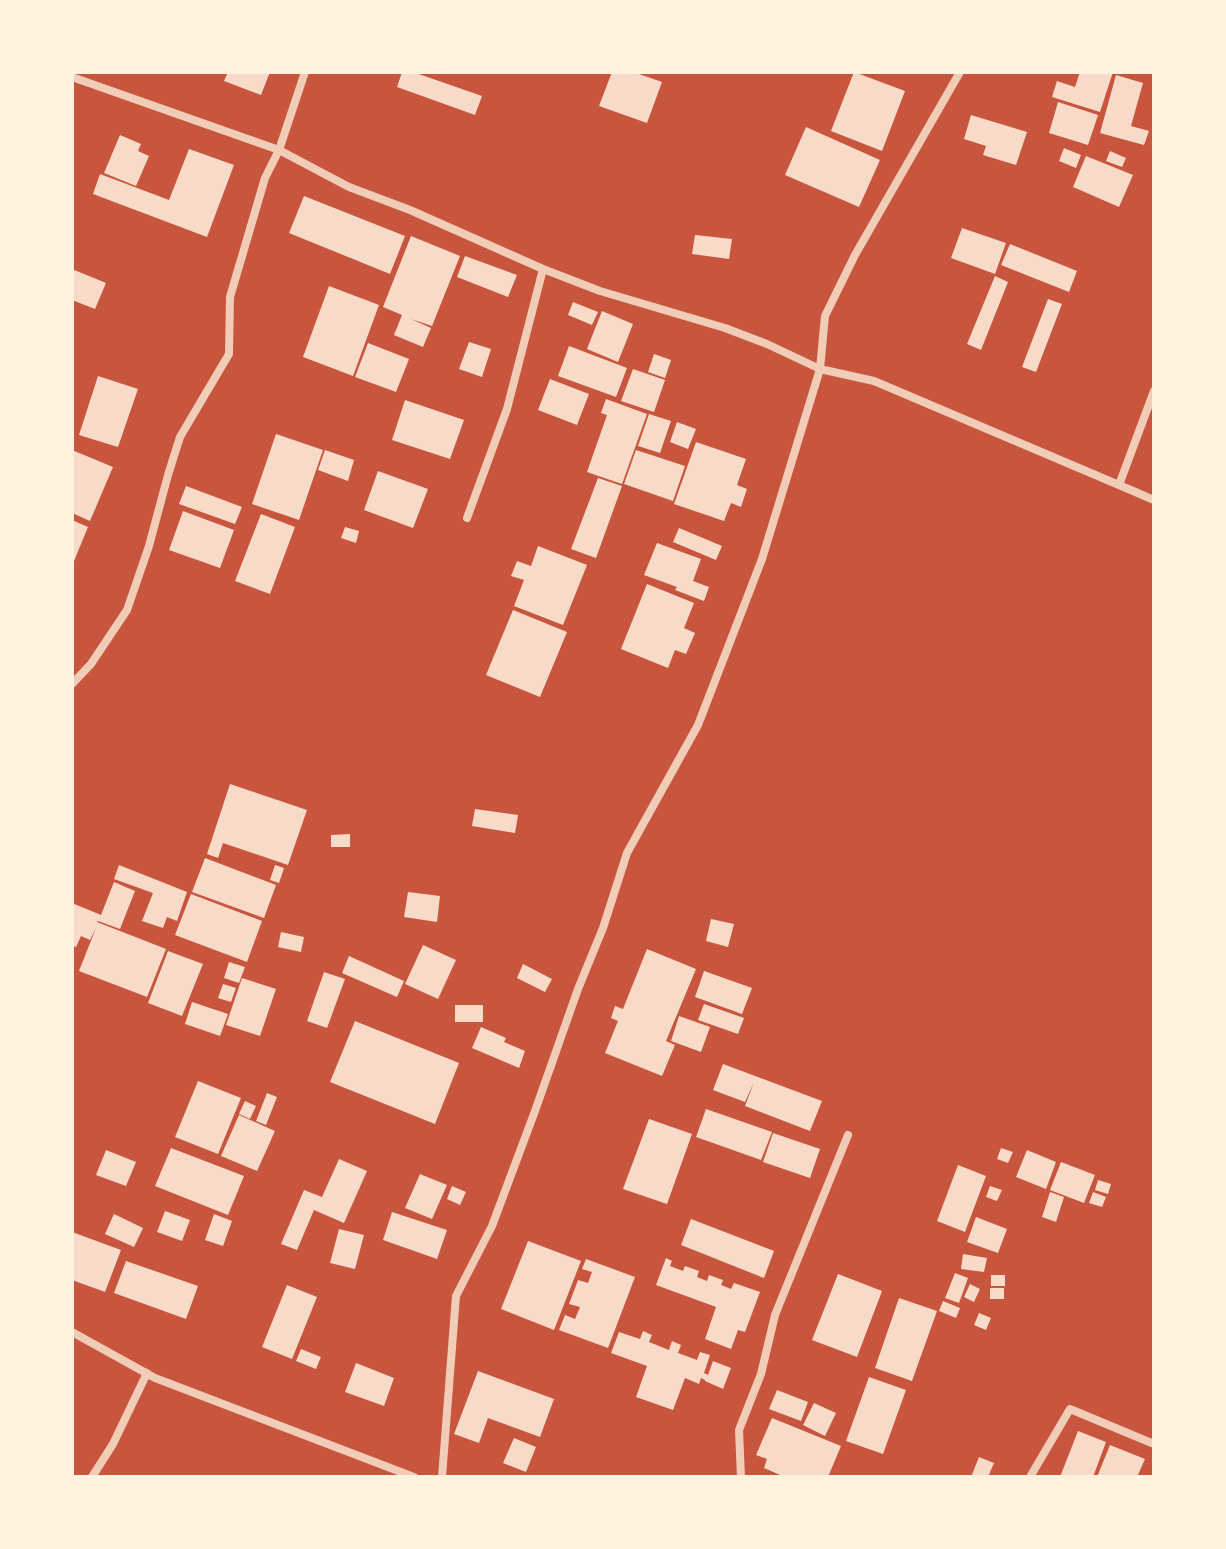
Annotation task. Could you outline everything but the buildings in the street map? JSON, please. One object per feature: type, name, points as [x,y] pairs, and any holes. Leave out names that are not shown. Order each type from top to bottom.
[{"type":"street","points":[[72,684],[91,664],[127,610],[180,437],[229,354],[230,297],[265,178],[279,150],[305,72]]},
{"type":"street","points":[[442,1477],[456,1296],[492,1226],[603,928],[627,853],[698,725],[762,559],[820,369],[825,316],[855,255],[960,72]]},
{"type":"street","points":[[72,77],[279,150],[349,187],[600,291],[725,328],[820,369],[874,381],[1154,500]]},
{"type":"street","points":[[467,518],[507,409],[543,269]]},
{"type":"street","points":[[1119,485],[1154,391]]},
{"type":"street","points":[[741,1477],[739,1430],[761,1374],[775,1315],[848,1135]]},
{"type":"street","points":[[72,1332],[170,1384],[414,1477]]},
{"type":"street","points":[[92,1477],[113,1444],[147,1373]]},
{"type":"street","points":[[1030,1477],[1070,1409],[1154,1444]]}]
